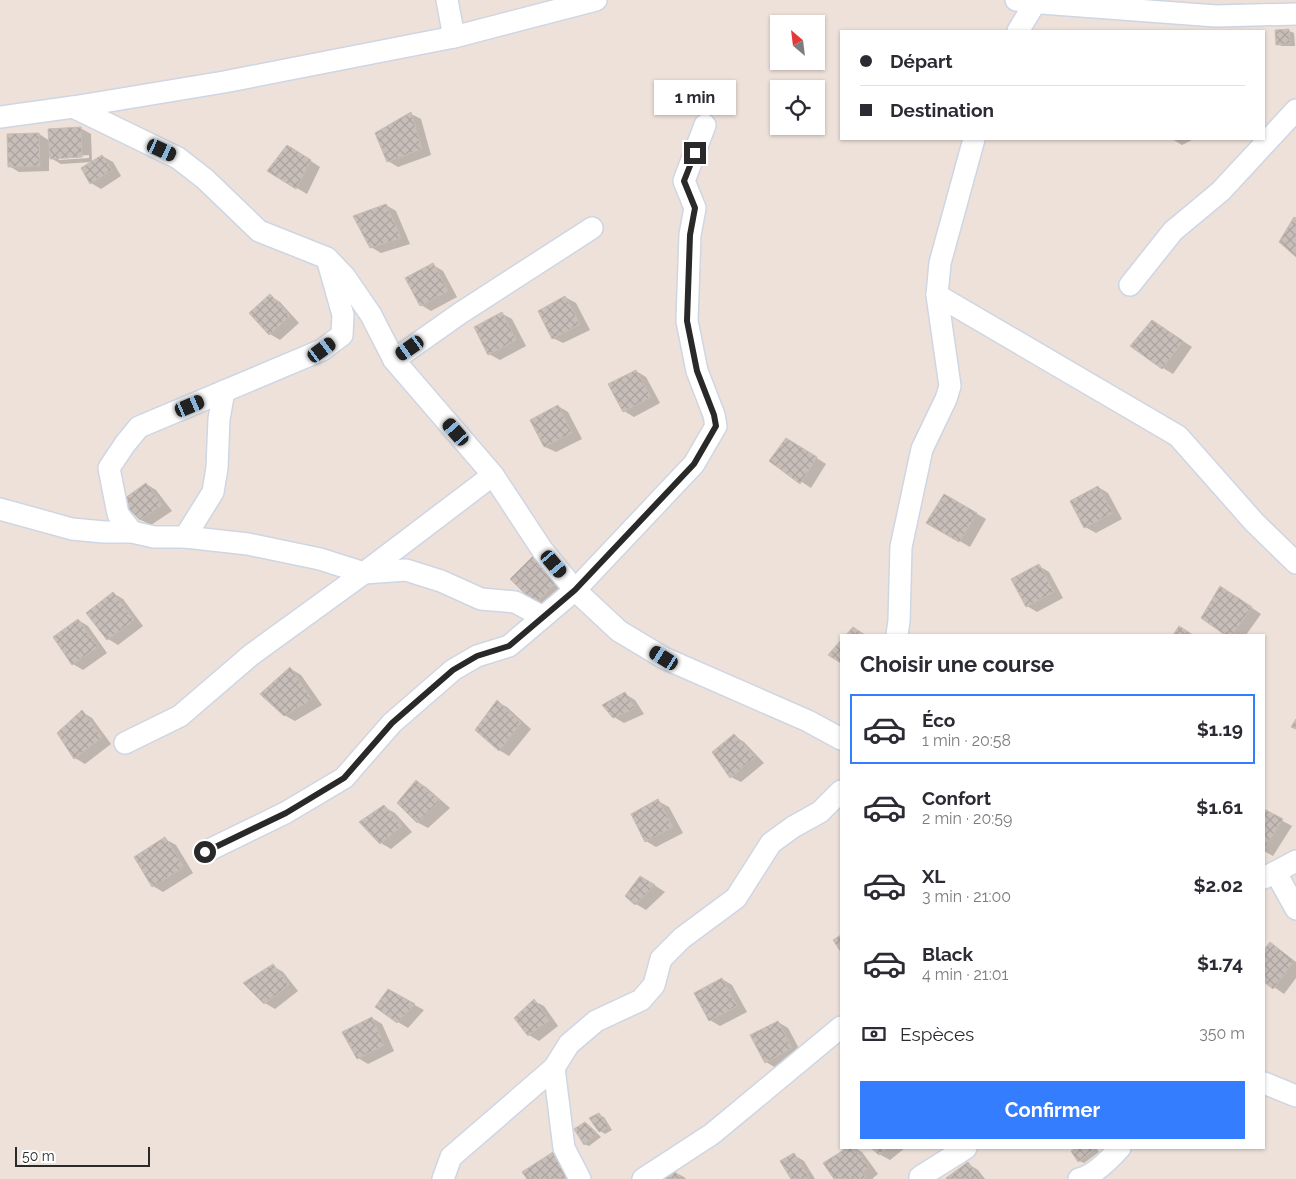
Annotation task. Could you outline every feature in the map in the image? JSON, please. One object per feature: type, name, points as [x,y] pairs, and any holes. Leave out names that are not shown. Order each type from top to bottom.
[{"type":"street","points":[[447,0],[454,37]]},
{"type":"street","points":[[0,117],[224,82],[454,37],[546,6],[596,0]]},
{"type":"street","points":[[1019,30],[1034,1],[1216,16],[1296,14]]},
{"type":"street","points":[[110,101],[129,134]]},
{"type":"street","points":[[73,107],[178,158],[205,179],[259,231],[327,258],[345,277],[371,315],[394,360],[494,475],[543,551],[575,590],[619,630],[664,658],[808,721],[840,738]]},
{"type":"street","points":[[1130,286],[1173,231],[1221,191],[1296,110]]},
{"type":"street","points":[[205,852],[286,813],[344,778],[392,723],[453,670],[477,656],[509,646],[575,590],[694,464],[716,426],[714,415],[697,371],[687,321],[690,235],[695,208],[684,181],[706,125]]},
{"type":"street","points":[[897,634],[901,547],[922,449],[946,399],[950,386],[937,295],[940,263],[974,140]]},
{"type":"street","points":[[394,360],[459,314],[592,228]]},
{"type":"street","points":[[132,532],[118,514],[109,468],[138,427],[322,350],[342,335],[343,315],[327,258]]},
{"type":"street","points":[[937,295],[1178,436],[1254,522],[1296,563]]},
{"type":"street","points":[[185,537],[213,492],[217,468],[219,419],[224,391]]},
{"type":"street","points":[[125,744],[180,716],[251,655],[494,475]]},
{"type":"street","points":[[0,509],[72,529],[132,532],[154,537],[185,537],[248,544],[320,559],[364,573],[406,570],[441,581],[481,599],[515,602],[543,617]]},
{"type":"street","points":[[443,1179],[451,1158],[554,1068],[569,1044],[596,1022],[642,1000],[654,985],[661,959],[682,938],[736,898],[771,843],[793,827],[820,812],[840,792]]},
{"type":"street","points":[[1296,862],[1270,876],[1296,909]]},
{"type":"street","points":[[643,1179],[712,1134],[840,1028]]},
{"type":"street","points":[[554,1068],[564,1148],[580,1179]]},
{"type":"street","points":[[1265,1083],[1296,1096]]},
{"type":"street","points":[[921,1179],[920,1177],[964,1149]]},
{"type":"street","points":[[1078,1179],[1084,1178],[1110,1159],[1119,1149]]},
{"type":"building","points":[[1289,29],[1290,44],[1276,45],[1275,30]]},
{"type":"building","points":[[411,112],[422,149],[387,162],[375,133]]},
{"type":"building","points":[[81,127],[82,157],[50,159],[48,129]]},
{"type":"building","points":[[39,133],[40,166],[8,167],[7,134]]},
{"type":"building","points":[[287,145],[311,160],[296,189],[267,171]]},
{"type":"building","points":[[102,155],[112,170],[90,184],[81,168]]},
{"type":"building","points":[[386,204],[401,238],[370,248],[353,216]]},
{"type":"building","points":[[1294,217],[1296,218],[1296,257],[1279,242]]},
{"type":"building","points":[[433,263],[448,291],[420,306],[405,278]]},
{"type":"building","points":[[270,294],[290,316],[269,335],[249,313]]},
{"type":"building","points":[[565,296],[580,324],[552,339],[538,311]]},
{"type":"building","points":[[502,312],[516,340],[488,355],[474,327]]},
{"type":"building","points":[[1152,320],[1183,341],[1162,369],[1130,346]]},
{"type":"building","points":[[636,370],[651,397],[623,412],[608,384]]},
{"type":"building","points":[[558,405],[572,433],[544,447],[530,420]]},
{"type":"building","points":[[786,438],[817,457],[800,484],[769,461]]},
{"type":"building","points":[[146,483],[162,505],[140,520],[121,501]]},
{"type":"building","points":[[1098,486],[1113,513],[1084,528],[1070,501]]},
{"type":"building","points":[[944,494],[977,513],[959,542],[926,523]]},
{"type":"building","points":[[533,556],[556,583],[535,604],[510,579]]},
{"type":"building","points":[[1039,564],[1054,592],[1026,607],[1011,579]]},
{"type":"building","points":[[1220,586],[1252,607],[1233,634],[1224,634],[1201,618]]},
{"type":"building","points":[[113,592],[134,620],[107,640],[86,613]]},
{"type":"building","points":[[78,619],[98,647],[72,665],[53,637]]},
{"type":"building","points":[[1179,626],[1191,634],[1174,634]]},
{"type":"building","points":[[853,627],[864,634],[847,634]]},
{"type":"building","points":[[840,641],[840,662],[828,655]]},
{"type":"building","points":[[290,667],[312,699],[284,716],[260,694]]},
{"type":"building","points":[[625,692],[635,708],[613,718],[602,705]]},
{"type":"building","points":[[497,700],[521,723],[499,751],[475,730]]},
{"type":"building","points":[[82,710],[102,737],[74,759],[57,733]]},
{"type":"building","points":[[1296,719],[1296,729],[1291,727]]},
{"type":"building","points":[[734,734],[755,757],[730,778],[712,752]]},
{"type":"building","points":[[416,780],[440,801],[417,823],[397,803]]},
{"type":"building","points":[[658,799],[673,827],[645,842],[631,814]]},
{"type":"building","points":[[384,805],[402,826],[380,844],[359,822]]},
{"type":"building","points":[[1265,810],[1283,819],[1265,847]]},
{"type":"building","points":[[165,837],[184,867],[152,887],[134,857]]},
{"type":"building","points":[[640,876],[655,885],[635,905],[625,896]]},
{"type":"building","points":[[840,936],[840,950],[833,940]]},
{"type":"building","points":[[1270,942],[1294,961],[1273,989],[1265,983],[1265,949]]},
{"type":"building","points":[[273,964],[289,985],[264,1004],[243,983]]},
{"type":"building","points":[[722,978],[737,1006],[709,1021],[694,993]]},
{"type":"building","points":[[388,989],[415,1004],[397,1023],[375,1007]]},
{"type":"building","points":[[534,999],[549,1020],[528,1036],[514,1018]]},
{"type":"building","points":[[372,1017],[384,1045],[357,1059],[342,1032]]},
{"type":"building","points":[[778,1021],[792,1048],[765,1063],[750,1035]]},
{"type":"building","points":[[599,1113],[609,1127],[599,1132],[589,1118]]},
{"type":"building","points":[[585,1122],[597,1133],[584,1145],[574,1129]]},
{"type":"building","points":[[845,1149],[855,1149],[869,1167],[863,1172],[866,1177],[862,1179],[834,1179],[823,1163]]},
{"type":"building","points":[[872,1149],[887,1149],[879,1155]]},
{"type":"building","points":[[1074,1149],[1095,1149],[1078,1162],[1071,1151]]},
{"type":"building","points":[[553,1152],[569,1179],[527,1179],[522,1172]]},
{"type":"building","points":[[794,1153],[809,1177],[805,1179],[791,1179],[780,1161]]},
{"type":"building","points":[[968,1162],[981,1179],[946,1179],[946,1178]]},
{"type":"building","points":[[674,1170],[681,1179],[661,1179]]},
{"type":"route","points":[[205,852],[286,813],[344,778],[392,723],[453,670],[477,656],[509,646],[575,590],[694,464],[716,426],[714,415],[697,371],[687,321],[690,235],[695,208],[684,181],[695,153]]}]
